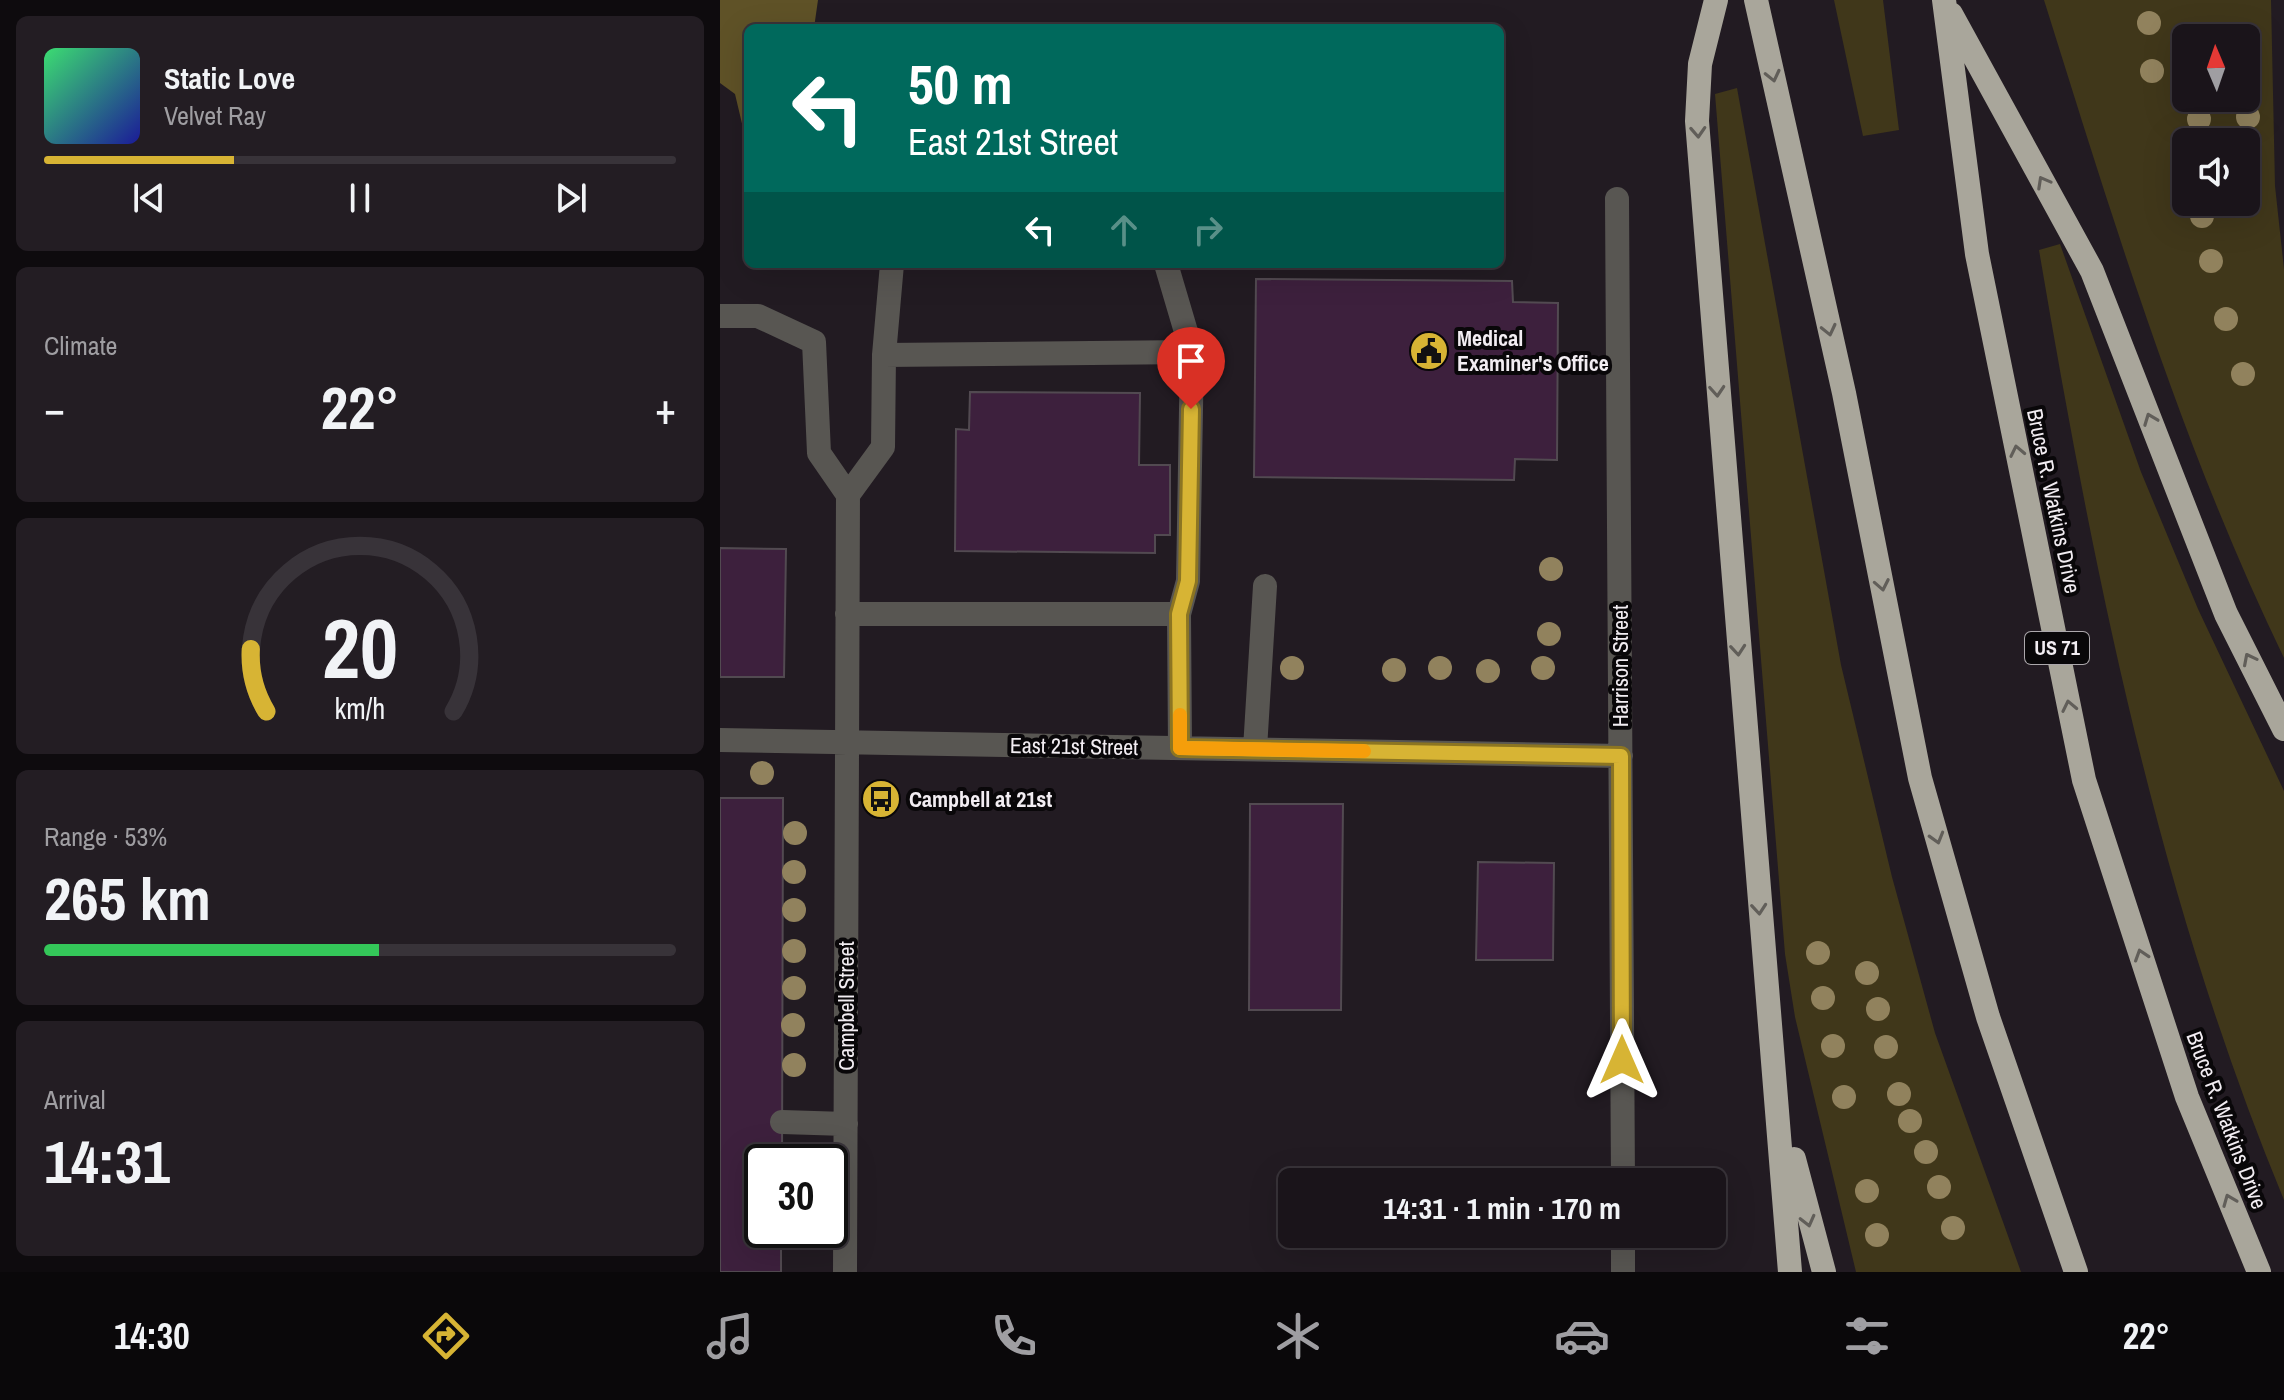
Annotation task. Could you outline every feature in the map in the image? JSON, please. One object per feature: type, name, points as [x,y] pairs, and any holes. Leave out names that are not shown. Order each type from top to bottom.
[{"type":"highway","points":[[1716,0],[1700,64],[1697,121],[1760,925],[1778,1090],[1790,1272]]},
{"type":"highway","points":[[1756,0],[1844,393],[1920,778],[1988,1017],[2076,1272]]},
{"type":"highway","points":[[1944,1],[2092,271],[2226,614],[2284,729]]},
{"type":"highway","name":"Bruce R. Watkins Drive","points":[[1944,1],[1977,254],[2084,780],[2187,1097],[2259,1272]]},
{"type":"highway","points":[[1778,1090],[1811,1233],[1824,1272]]},
{"type":"street","name":"Harrison Street","points":[[1617,199],[1623,1168]]},
{"type":"street","points":[[720,316],[758,316],[814,342],[819,453],[848,495],[883,447],[884,355],[892,268]]},
{"type":"street","points":[[1167,268],[1192,352],[1188,581],[1179,614],[1180,748]]},
{"type":"street","points":[[884,355],[1192,352]]},
{"type":"street","name":"Campbell Street","points":[[845,1272],[848,495]]},
{"type":"street","points":[[1255,749],[1265,586]]},
{"type":"street","points":[[847,614],[1179,614]]},
{"type":"street","name":"East 21st Street","points":[[720,740],[1621,756]]},
{"type":"street","points":[[782,1122],[846,1124]]},
{"type":"street","points":[[1623,1248],[1623,1272]]},
{"type":"shaded area","points":[[720,0],[818,0],[815,24],[744,24],[744,132],[735,94],[720,83]]},
{"type":"shaded area","points":[[1834,0],[1883,0],[1899,130],[1863,136]]},
{"type":"shaded area","points":[[2044,0],[2271,0],[2275,186],[2284,269],[2284,658],[2213,498],[2124,251]]},
{"type":"shaded area","points":[[1737,88],[1841,665],[1892,877],[1935,1033],[2021,1272],[1856,1272],[1795,1017],[1785,954],[1715,94]]},
{"type":"shaded area","points":[[2060,244],[2141,472],[2198,609],[2284,791],[2284,1200],[2200,969],[2166,851],[2107,613],[2039,250]]},
{"type":"building","points":[[1256,279],[1512,281],[1513,302],[1558,303],[1557,460],[1515,459],[1514,480],[1254,477]]},
{"type":"building","points":[[970,392],[1140,393],[1139,465],[1170,465],[1170,535],[1155,535],[1155,553],[955,551],[956,429],[969,430]]},
{"type":"building","points":[[720,548],[786,549],[784,677],[720,677]]},
{"type":"building","points":[[720,798],[783,798],[782,1144],[744,1144],[744,1248],[781,1248],[781,1272],[720,1272]]},
{"type":"building","points":[[1250,804],[1343,804],[1341,1010],[1249,1010]]},
{"type":"building","points":[[1478,862],[1554,863],[1553,960],[1476,960]]},
{"type":"slow traffic","points":[[1180,715],[1180,748],[1364,751]]},
{"type":"place","name":"Medical Examiner's Office","points":[[1429,351]]},
{"type":"place","name":"Campbell at 21st","points":[[881,799]]},
{"type":"route","points":[[1191,409],[1188,581],[1179,614],[1180,748],[1621,756],[1622,1060]]}]
